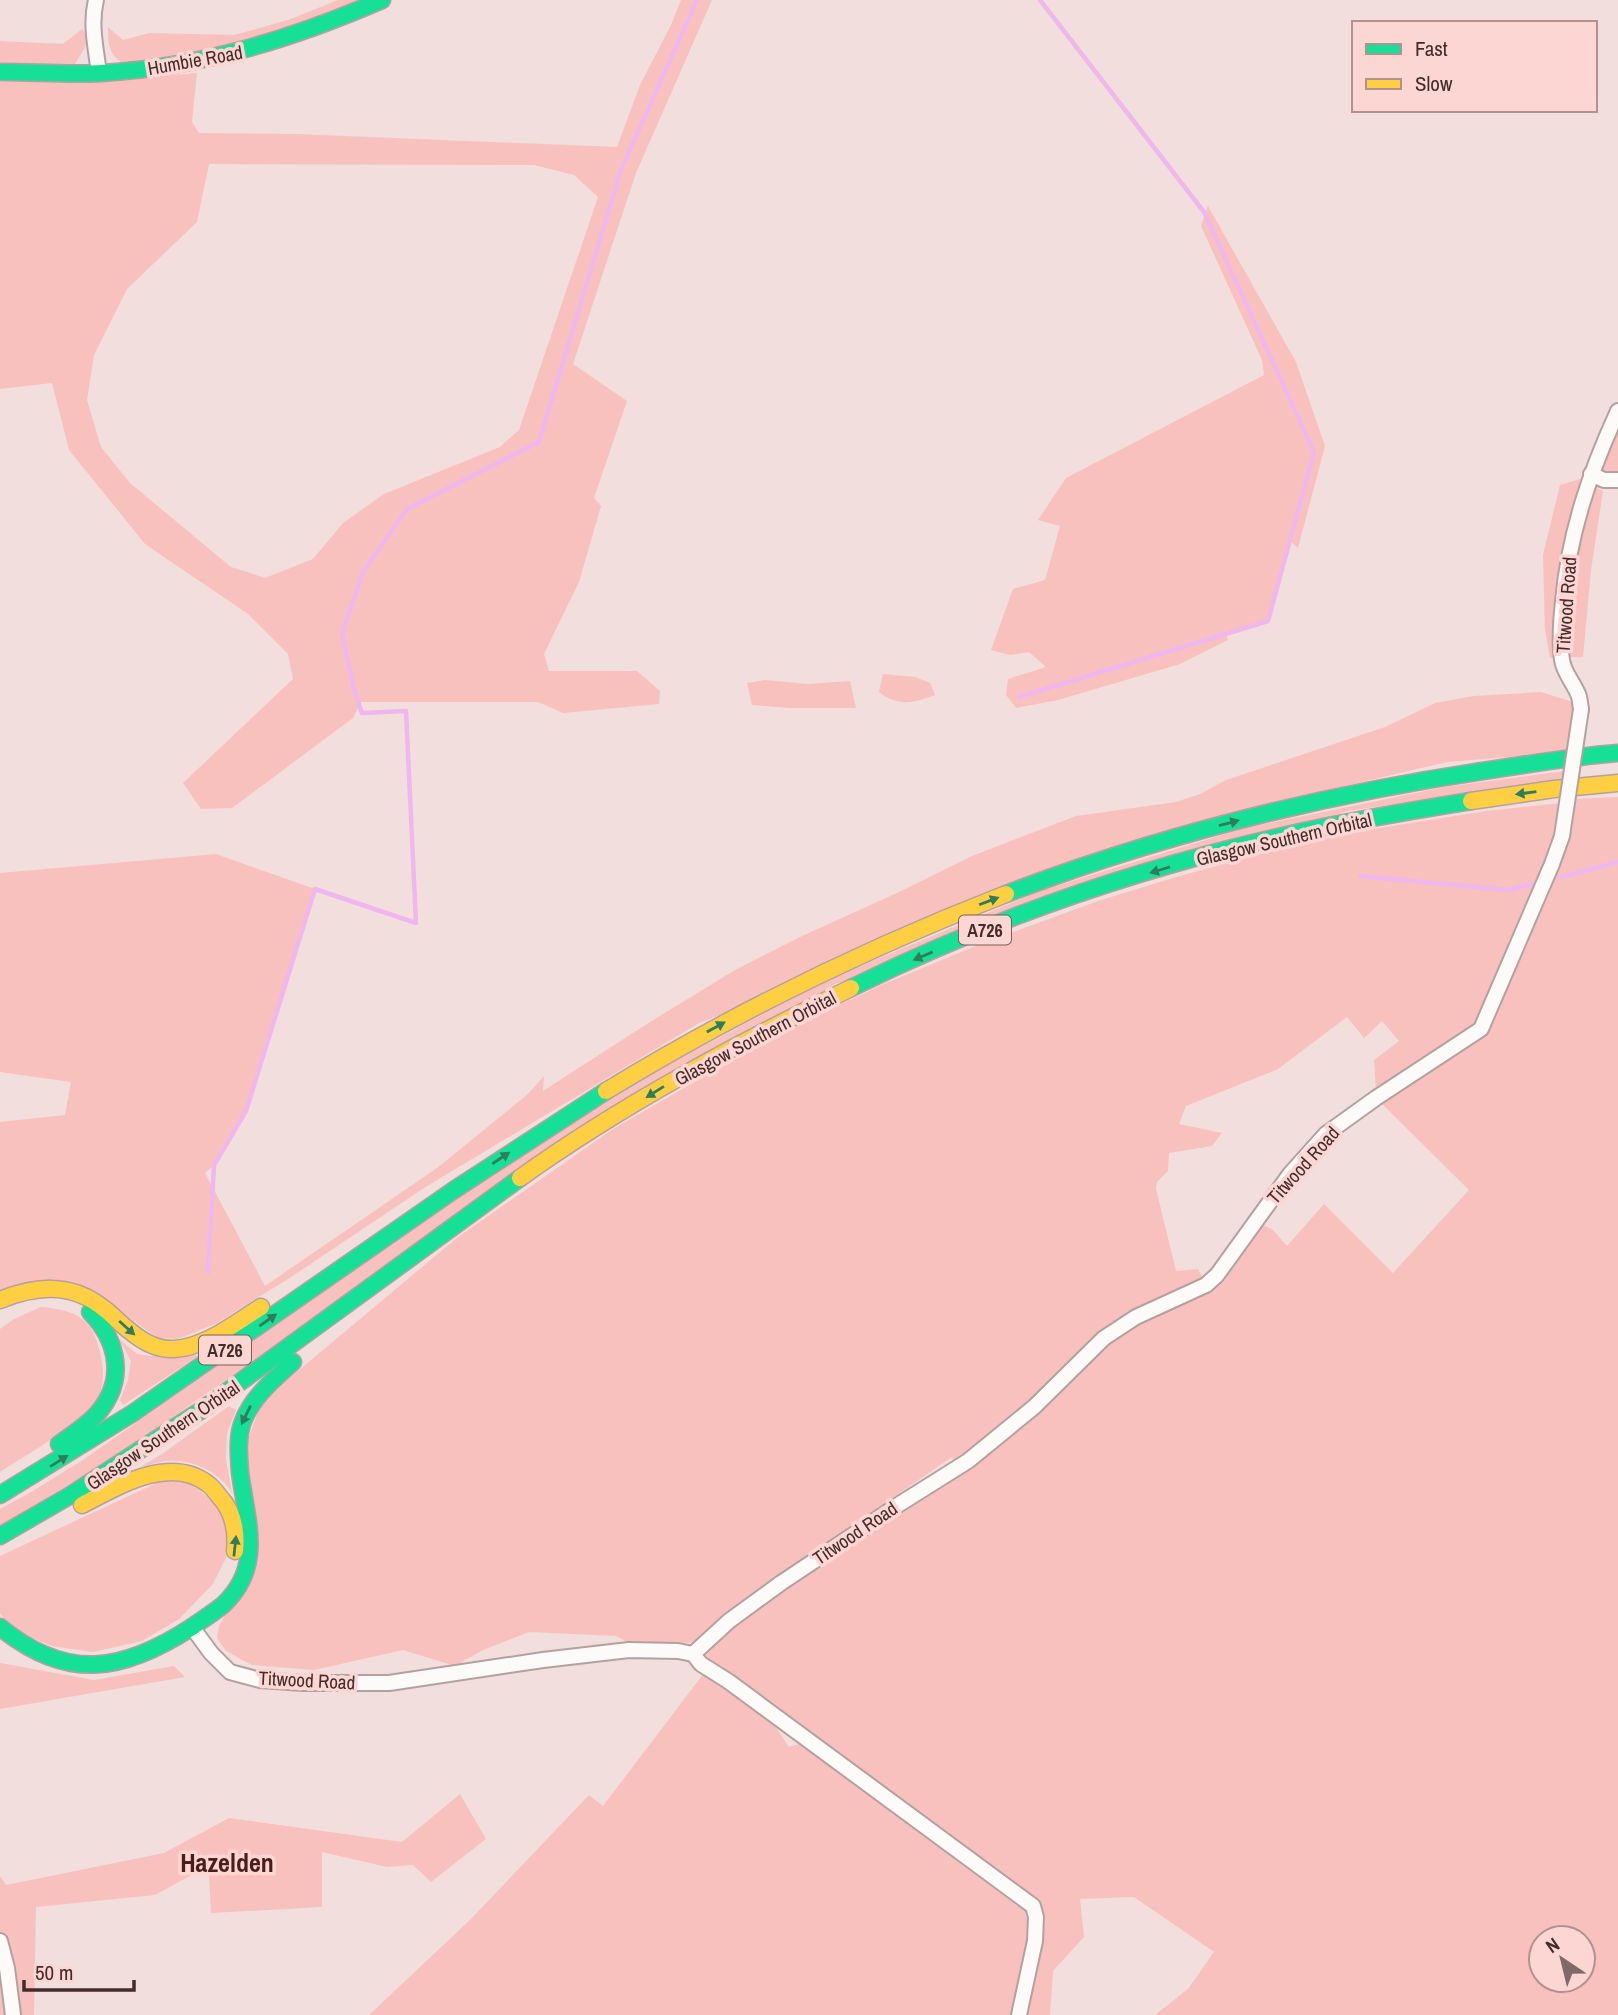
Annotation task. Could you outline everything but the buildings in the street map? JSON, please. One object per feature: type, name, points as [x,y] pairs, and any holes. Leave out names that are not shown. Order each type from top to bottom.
[{"type":"main road","name":"Humbie Road","points":[[0,72],[99,73],[172,67],[215,59],[302,33],[382,0]]},
{"type":"main road","name":"Glasgow Southern Orbital","points":[[0,1495],[47,1469],[125,1419],[444,1196],[576,1109],[746,1010],[832,967],[1022,888],[1169,839],[1268,813],[1407,782],[1618,753]]},
{"type":"main road","name":"Glasgow Southern Orbital","points":[[0,1536],[155,1443],[527,1173],[612,1118],[713,1058],[866,980],[999,924],[1110,885],[1283,836],[1490,798],[1591,784],[1618,783]]},
{"type":"main road","points":[[1,1308],[35,1288],[69,1289],[100,1305],[145,1342],[164,1348],[186,1347],[224,1329],[444,1196]]},
{"type":"main road","points":[[0,1627],[35,1652],[57,1660],[90,1665],[108,1664],[147,1654],[164,1646],[230,1598],[248,1563],[251,1548],[251,1532],[238,1458],[241,1425],[256,1396],[420,1251]]},
{"type":"main road","points":[[0,1483],[92,1419],[109,1399],[116,1366],[112,1340],[105,1328],[88,1311],[68,1301],[47,1298],[9,1310],[1,1308]]},
{"type":"main road","points":[[0,1542],[147,1475],[160,1471],[176,1471],[190,1473],[206,1482],[228,1508],[236,1531],[234,1558],[229,1568]]},
{"type":"main road","points":[[192,1627],[217,1589]]},
{"type":"street","points":[[96,0],[93,25],[99,73]]},
{"type":"street","name":"Titwood Road","points":[[192,1627],[211,1653],[230,1672],[260,1679],[303,1683],[389,1683],[629,1650],[693,1654],[729,1621],[781,1583],[968,1461],[1034,1407],[1104,1338],[1136,1317],[1206,1285],[1217,1275],[1283,1182],[1326,1134],[1481,1029],[1562,836],[1581,709],[1579,695],[1562,661],[1562,621],[1570,549],[1591,474],[1618,411]]},
{"type":"street","points":[[1591,474],[1604,480],[1618,480]]},
{"type":"street","points":[[693,1654],[701,1664],[1033,1906],[1036,1917],[1035,1941],[1019,2015]]},
{"type":"street","points":[[0,1941],[7,1968],[13,2015]]},
{"type":"shaded area","points":[[338,0],[364,0],[346,9],[250,41],[191,54],[121,62],[113,55],[109,42],[108,27],[123,40],[149,33],[234,35],[288,20]]},
{"type":"shaded area","points":[[681,0],[712,0],[636,173],[573,364],[627,401],[594,498],[601,506],[579,582],[544,654],[549,671],[637,671],[660,691],[659,704],[563,713],[538,702],[361,702],[353,718],[232,808],[201,809],[183,783],[293,679],[288,654],[248,614],[145,544],[69,450],[52,383],[0,389],[0,82],[120,79],[197,73],[192,122],[199,133],[296,134],[617,147],[640,85]],"holes":[[[209,164],[534,165],[574,175],[598,197],[519,430],[500,447],[384,494],[343,523],[313,559],[265,578],[231,567],[130,483],[101,447],[87,400],[94,355],[127,289],[197,222]]]},
{"type":"shaded area","points":[[82,29],[88,36],[75,64],[0,64],[0,41],[63,44]]},
{"type":"shaded area","points":[[1208,206],[1296,362],[1325,446],[1298,548],[1290,541],[1268,621],[1226,634],[1228,640],[1180,664],[1058,700],[1016,708],[1006,695],[1008,679],[1046,667],[1029,652],[1010,655],[991,650],[1013,589],[1045,580],[1060,526],[1038,520],[1066,478],[1264,375],[1262,360],[1201,226]]},
{"type":"shaded area","points":[[1618,428],[1618,474],[1599,469]]},
{"type":"shaded area","points":[[1580,479],[1603,491],[1591,570],[1583,657],[1550,658],[1545,630],[1543,555],[1560,485]]},
{"type":"shaded area","points":[[883,674],[915,677],[930,683],[935,695],[913,702],[893,700],[879,692]]},
{"type":"shaded area","points":[[765,680],[808,684],[850,681],[856,708],[752,705],[747,683]]},
{"type":"shaded area","points":[[1541,692],[1573,702],[1568,752],[1447,762],[1252,808],[699,1023],[427,1186],[217,1323],[178,1339],[158,1338],[88,1289],[0,1294],[0,1122],[65,1115],[71,1082],[0,1072],[0,873],[216,854],[315,889],[246,1111],[214,1165],[205,1173],[265,1286],[437,1168],[528,1094],[544,1076],[543,1091],[735,970],[972,856],[1076,816],[1176,802],[1200,794],[1226,780],[1385,727],[1435,703],[1474,696]]},
{"type":"shaded area","points":[[1565,771],[1564,780],[1348,811],[835,984],[260,1356],[127,1449],[0,1526],[0,1509],[83,1460],[470,1189],[638,1081],[827,980],[1040,891],[1245,828],[1445,787]]},
{"type":"shaded area","points":[[1618,797],[1618,2015],[1155,2015],[1188,1989],[1214,1952],[1134,1897],[1080,1899],[1084,1937],[1053,1971],[1050,2015],[369,2015],[471,1919],[589,1795],[603,1806],[704,1673],[753,1705],[772,1722],[789,1747],[803,1743],[1031,1910],[1041,1907],[783,1713],[709,1661],[706,1655],[733,1625],[957,1475],[952,1457],[724,1614],[704,1636],[690,1643],[633,1645],[616,1636],[529,1632],[483,1650],[455,1666],[403,1650],[314,1670],[252,1665],[226,1651],[217,1638],[219,1626],[249,1575],[244,1451],[262,1401],[458,1237],[613,1129],[813,1017],[884,984],[983,943],[1098,901],[1283,848],[1367,830],[1486,811],[1561,803],[1552,846],[1476,1026],[1376,1091],[1374,1060],[1399,1041],[1382,1021],[1364,1038],[1347,1017],[1278,1069],[1186,1106],[1179,1124],[1222,1133],[1212,1146],[1169,1153],[1168,1171],[1157,1182],[1156,1189],[1176,1271],[1198,1269],[1206,1285],[1255,1221],[1273,1230],[1287,1246],[1324,1204],[1393,1273],[1469,1190],[1380,1102],[1478,1042],[1490,1026],[1571,835],[1576,799]]},
{"type":"shaded area","points":[[41,1307],[69,1312],[89,1326],[102,1360],[101,1389],[96,1403],[80,1419],[0,1472],[0,1329],[14,1319]]},
{"type":"shaded area","points":[[119,1339],[137,1354],[200,1355],[123,1405],[120,1400],[128,1380],[131,1361]]},
{"type":"shaded area","points":[[229,1406],[236,1410],[227,1433],[226,1460],[232,1492],[214,1474],[191,1463],[170,1461],[140,1467],[162,1454]]},
{"type":"shaded area","points":[[163,1480],[188,1481],[223,1510],[228,1554],[213,1584],[179,1619],[142,1641],[93,1652],[52,1646],[12,1630],[0,1613],[0,1556]]},
{"type":"shaded area","points":[[0,1663],[94,1680],[174,1666],[185,1677],[0,1709]]},
{"type":"shaded area","points":[[460,1794],[486,1839],[431,1882],[413,1865],[387,1867],[322,1852],[322,1907],[211,1913],[208,1858],[197,1872],[155,1895],[36,1907],[34,2015],[0,2015],[0,1876],[6,1885],[164,1853],[229,1818],[402,1842]]},
{"type":"waterway","points":[[208,1272],[214,1165],[246,1111],[315,889],[416,923],[406,711],[362,713],[342,634],[363,572],[407,509],[539,442],[621,170],[697,0]]},
{"type":"waterway","points":[[1019,697],[1268,621],[1314,452],[1204,212],[1040,0]]},
{"type":"waterway","points":[[1562,877],[1618,862]]},
{"type":"waterway","points":[[1360,876],[1508,890],[1532,884]]},
{"type":"traffic: fast","points":[[0,72],[102,73],[175,65],[280,39],[382,0]]},
{"type":"traffic: fast","points":[[1006,894],[1065,872],[1186,834],[1309,803],[1434,779],[1618,753]]},
{"type":"traffic: fast","points":[[851,988],[1010,918],[1175,863],[1287,835],[1471,801]]},
{"type":"traffic: fast","points":[[0,1495],[133,1413],[454,1190],[606,1091]]},
{"type":"traffic: fast","points":[[0,1536],[69,1496],[203,1409],[520,1178]]},
{"type":"traffic: fast","points":[[59,1444],[97,1414],[112,1388],[115,1375],[113,1349],[100,1324],[90,1312]]},
{"type":"traffic: fast","points":[[192,1627],[223,1605],[244,1575],[250,1542],[240,1472],[240,1430],[257,1398],[293,1362]]},
{"type":"traffic: fast","points":[[0,1627],[25,1645],[49,1657],[72,1663],[95,1664],[142,1654],[192,1627]]},
{"type":"traffic: slow","points":[[1471,801],[1618,783]]},
{"type":"traffic: slow","points":[[606,1091],[703,1035],[852,959],[1006,894]]},
{"type":"traffic: slow","points":[[520,1178],[599,1125],[681,1076],[851,988]]},
{"type":"traffic: slow","points":[[0,1300],[39,1289],[77,1293],[102,1307],[140,1339],[156,1347],[168,1349],[186,1347],[209,1339],[261,1307]]},
{"type":"traffic: slow","points":[[82,1505],[144,1476],[177,1472],[193,1476],[208,1484],[228,1508],[235,1529],[235,1551]]},
{"type":"district","name":"Hazelden","points":[[227,1862]]}]
